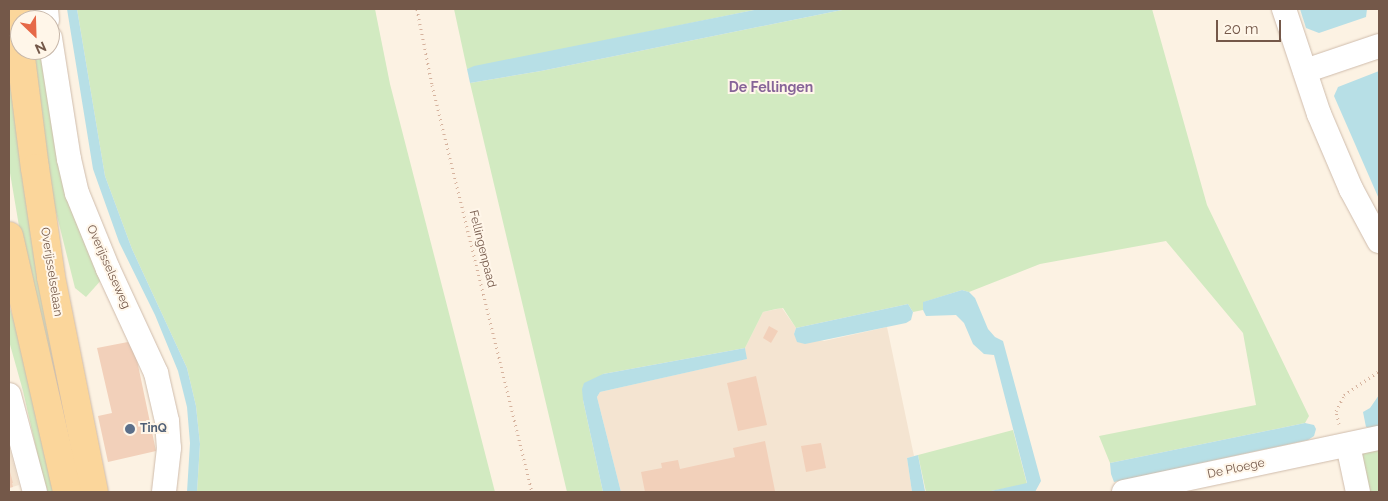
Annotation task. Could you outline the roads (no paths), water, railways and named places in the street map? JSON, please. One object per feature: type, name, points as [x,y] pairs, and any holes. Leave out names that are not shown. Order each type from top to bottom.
[{"type":"main road","name":"Overijsselselaan","points":[[21,60],[51,277],[94,492]]},
{"type":"main road","points":[[9,236],[67,492]]},
{"type":"street","points":[[1284,9],[1319,114],[1351,189],[1379,241]]},
{"type":"street","points":[[1304,70],[1379,46]]},
{"type":"street","name":"Overijsselseweg","points":[[53,60],[69,159],[77,192],[108,269],[156,373],[167,421],[169,448],[164,492]]},
{"type":"street","points":[[9,394],[35,492]]},
{"type":"street","name":"De Ploege","points":[[1124,492],[1379,438]]},
{"type":"street","points":[[1348,445],[1358,492]]},
{"type":"water","points":[[67,9],[77,9],[105,176],[132,249],[187,368],[196,406],[200,444],[197,492],[187,492],[190,443],[187,407],[178,371],[155,315],[119,242],[93,169]]},
{"type":"water","points":[[759,9],[847,9],[541,71],[470,83],[467,69],[474,66]]},
{"type":"water","points":[[1300,9],[1367,9],[1366,17],[1319,33],[1306,28]]},
{"type":"water","points":[[1379,71],[1379,199],[1334,96],[1338,87]]},
{"type":"water","points":[[962,290],[969,292],[975,298],[988,329],[995,337],[1003,341],[1041,481],[1035,492],[986,492],[1027,483],[994,355],[984,354],[973,344],[964,323],[956,315],[926,316],[923,310],[923,302]]},
{"type":"water","points":[[908,304],[913,312],[911,320],[906,323],[805,344],[797,342],[794,334],[796,328]]},
{"type":"water","points":[[745,348],[747,359],[600,392],[597,397],[621,492],[603,492],[583,400],[582,389],[584,383],[603,374]]},
{"type":"water","points":[[1379,395],[1379,430],[1366,427],[1363,412],[1370,408]]},
{"type":"water","points":[[1305,423],[1314,425],[1316,429],[1314,436],[1308,440],[1114,482],[1111,474],[1110,463]]},
{"type":"water","points":[[918,455],[926,492],[912,492],[907,458]]},
{"type":"place","name":"TinQ","points":[[130,429]]},
{"type":"district","name":"De Fellingen","points":[[771,87]]}]
